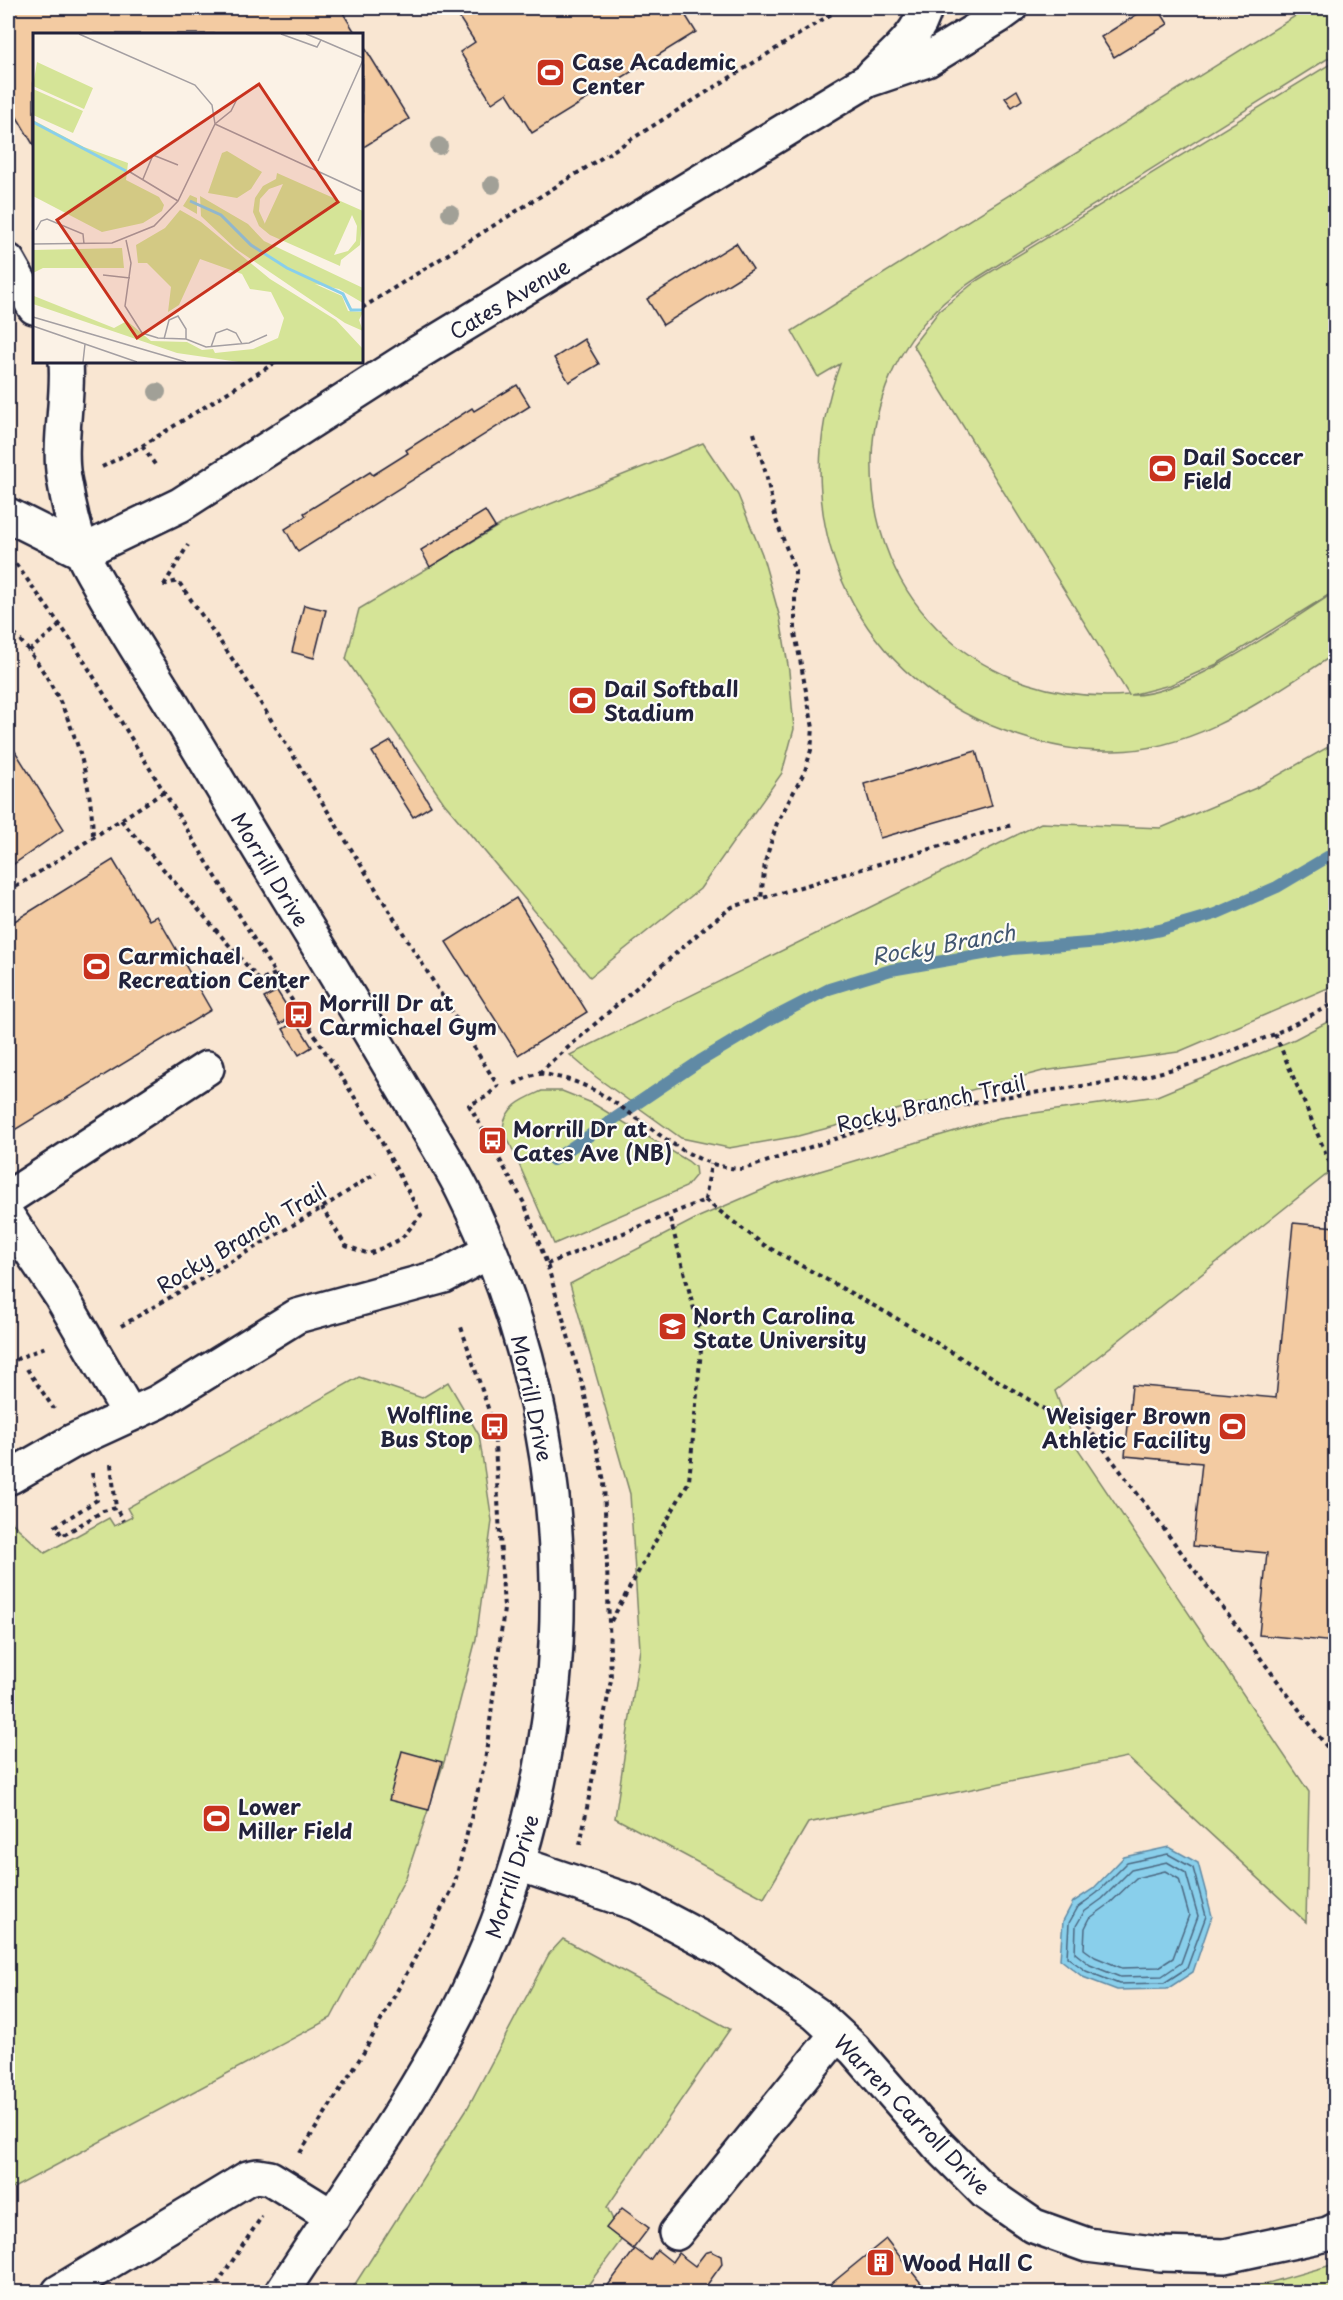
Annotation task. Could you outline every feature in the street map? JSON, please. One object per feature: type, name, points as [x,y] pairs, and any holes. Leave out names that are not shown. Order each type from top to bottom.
[{"type":"street","points":[[868,80],[907,41],[925,8]]},
{"type":"street","name":"Cates Avenue","points":[[82,552],[180,505],[419,352],[868,80],[927,60],[1010,8]]},
{"type":"street","points":[[8,261],[33,305]]},
{"type":"street","name":"Morrill Drive","points":[[66,363],[63,472],[82,552],[123,628],[348,995],[463,1190],[507,1295],[533,1378],[544,1433],[559,1571],[556,1662],[544,1761],[519,1864],[489,1947],[448,2032],[333,2217],[282,2292]]},
{"type":"street","points":[[8,516],[82,552]]},
{"type":"street","points":[[8,1198],[207,1068]]},
{"type":"street","points":[[8,1216],[61,1296],[130,1415]]},
{"type":"street","points":[[10,1477],[73,1441],[158,1402],[297,1316],[444,1276],[490,1251]]},
{"type":"street","name":"Warren Carroll Drive","points":[[519,1864],[635,1903],[724,1950],[816,2014],[854,2049],[937,2144],[986,2193],[1034,2226],[1087,2245],[1161,2254],[1225,2256],[1328,2234],[1335,2230]]},
{"type":"street","points":[[676,2233],[837,2034]]},
{"type":"street","points":[[59,2292],[248,2178],[258,2176],[270,2178],[333,2217]]},
{"type":"path","points":[[363,307],[841,8]]},
{"type":"path","points":[[101,467],[142,446],[274,363]]},
{"type":"path","points":[[754,433],[776,520],[795,572],[795,633],[813,728],[811,750],[805,771],[777,823],[765,862],[761,899]]},
{"type":"path","points":[[142,446],[156,466]]},
{"type":"path","points":[[163,585],[191,539]]},
{"type":"path","points":[[10,555],[73,643],[275,974],[373,1125],[421,1215],[401,1239],[369,1254],[346,1246],[322,1208]]},
{"type":"path","points":[[29,651],[60,625]]},
{"type":"path","points":[[8,627],[29,651],[50,682],[68,719],[87,777],[93,838]]},
{"type":"path","points":[[8,892],[164,792]]},
{"type":"path","points":[[121,820],[260,981],[275,974]]},
{"type":"path","points":[[514,1084],[538,1074],[707,926],[732,907],[1012,825]]},
{"type":"path","name":"Rocky Branch Trail","points":[[538,1074],[570,1079],[590,1087],[711,1164],[729,1169],[744,1169],[859,1131],[978,1102],[1150,1075],[1211,1059],[1275,1034],[1335,1002]]},
{"type":"path","points":[[1275,1034],[1329,1161],[1335,1161]]},
{"type":"path","points":[[705,1200],[711,1164]]},
{"type":"path","name":"Rocky Branch Trail","points":[[122,1325],[322,1208],[376,1173]]},
{"type":"path","points":[[547,1264],[705,1200]]},
{"type":"path","points":[[705,1200],[764,1245],[896,1318],[1062,1420],[1080,1417],[1335,1759]]},
{"type":"path","points":[[609,1623],[689,1481],[702,1338],[669,1215]]},
{"type":"path","points":[[212,2292],[364,2052],[454,1886],[485,1762],[504,1609],[494,1426],[460,1324]]},
{"type":"path","points":[[27,1369],[59,1417]]},
{"type":"path","points":[[90,1462],[97,1500],[56,1526],[62,1536],[103,1511],[116,1508]]},
{"type":"path","points":[[115,1489],[116,1508],[123,1521]]},
{"type":"shaded area","name":"North Carolina State University","points":[[8,8],[1335,8],[1335,2292],[8,2292]]},
{"type":"green space","name":"Dail Soccer Field","points":[[1308,8],[1335,8],[1335,54],[977,278],[938,308],[911,340],[890,377],[877,417],[872,458],[876,511],[890,558],[914,600],[945,636],[983,664],[1028,684],[1076,694],[1129,695],[913,345],[939,311],[976,281],[1335,61],[1335,591],[1217,664],[1170,685],[1131,695],[1154,692],[1180,684],[1208,671],[1335,592],[1335,654],[1230,718],[1203,731],[1145,748],[1102,751],[1043,743],[963,712],[915,679],[876,638],[847,591],[828,538],[820,482],[824,424],[840,364],[818,377],[792,331]]},
{"type":"green space","name":"Dail Softball Stadium","points":[[703,443],[738,495],[762,554],[780,618],[789,671],[794,729],[782,773],[700,889],[590,977],[444,803],[346,659],[359,609],[505,522]]},
{"type":"green space","points":[[1335,743],[1335,985],[1178,1052],[1043,1071],[798,1136],[729,1148],[681,1138],[596,1077],[570,1055],[1041,823],[1161,828],[1256,788]]},
{"type":"green space","points":[[1335,1018],[1335,1171],[1325,1176],[1055,1391],[1076,1446],[1309,1792],[1306,1922],[1127,1757],[808,1823],[764,1898],[615,1818],[640,1649],[630,1494],[570,1284],[699,1217],[776,1184],[999,1118],[1157,1096],[1295,1039]]},
{"type":"green space","points":[[542,1091],[562,1091],[592,1103],[688,1161],[695,1167],[696,1175],[686,1187],[554,1244],[503,1128],[507,1114],[516,1104]]},
{"type":"green space","name":"Lower Miller Field","points":[[359,1377],[422,1398],[448,1382],[479,1435],[492,1521],[476,1639],[445,1759],[406,1877],[331,2018],[8,2191],[8,1519],[45,1553],[109,1518],[114,1526],[132,1517],[127,1508]]},
{"type":"green space","points":[[563,1939],[730,2029],[607,2207],[622,2239],[583,2292],[350,2292],[468,2107],[549,1954]]},
{"type":"green space","points":[[1335,2264],[1335,2292],[1163,2292],[1254,2287]]},
{"type":"water","points":[[1169,1847],[1198,1863],[1212,1916],[1193,1972],[1167,1989],[1117,1990],[1083,1977],[1060,1959],[1063,1921],[1073,1902],[1093,1889],[1124,1857]]},
{"type":"building","points":[[8,8],[340,8],[355,33],[33,33],[33,144],[8,102]]},
{"type":"building","name":"Case Academic Center","points":[[453,8],[681,8],[696,32],[532,133],[507,93],[492,103],[460,52],[475,42]]},
{"type":"building","points":[[1147,8],[1158,8],[1168,24],[1114,57],[1101,37]]},
{"type":"building","points":[[363,45],[409,119],[363,147]]},
{"type":"building","points":[[1017,90],[1022,100],[1012,107],[1005,98]]},
{"type":"building","points":[[736,243],[753,269],[663,325],[647,299]]},
{"type":"building","points":[[584,339],[599,364],[569,382],[554,358]]},
{"type":"building","points":[[517,385],[530,406],[298,552],[285,529],[306,516],[304,513],[370,472],[373,475],[408,453],[406,450],[472,408],[474,411]]},
{"type":"building","points":[[485,511],[495,527],[430,567],[421,550]]},
{"type":"building","points":[[304,605],[326,610],[314,658],[292,652]]},
{"type":"building","points":[[8,740],[64,829],[8,868]]},
{"type":"building","points":[[391,741],[431,806],[413,817],[372,752]]},
{"type":"building","points":[[976,751],[992,806],[880,838],[864,784]]},
{"type":"building","name":"Carmichael Recreation Center","points":[[113,860],[149,920],[157,916],[211,1010],[8,1134],[8,925]]},
{"type":"building","points":[[516,898],[587,1012],[518,1055],[446,942]]},
{"type":"building","points":[[277,991],[293,1016],[280,1024],[264,998]]},
{"type":"building","points":[[296,1021],[312,1047],[299,1055],[283,1029]]},
{"type":"building","name":"Weisiger Brown Athletic Facility","points":[[1293,1223],[1336,1227],[1336,1642],[1259,1635],[1267,1553],[1193,1546],[1202,1463],[1125,1456],[1132,1385],[1276,1398]]},
{"type":"building","points":[[1334,1694],[1336,1694],[1336,1725],[1332,1725]]},
{"type":"building","points":[[402,1751],[442,1762],[429,1810],[389,1800]]},
{"type":"building","points":[[622,2208],[649,2228],[633,2249],[606,2228]]},
{"type":"building","name":"Wood Hall C","points":[[886,2239],[928,2292],[838,2292],[831,2284]]},
{"type":"building","points":[[635,2249],[650,2260],[657,2250],[672,2262],[678,2253],[695,2266],[705,2253],[711,2251],[721,2256],[722,2264],[702,2292],[603,2292]]},
{"type":"waterway","name":"Rocky Branch","points":[[553,1160],[700,1061],[765,1022],[829,989],[891,970],[1012,949],[1101,942],[1160,930],[1215,914],[1277,887],[1336,852]]},
{"type":"place","name":"Case Academic Center","points":[[551,73]]},
{"type":"place","name":"Dail Soccer Field","points":[[1162,468]]},
{"type":"place","name":"Dail Softball Stadium","points":[[583,700]]},
{"type":"place","name":"Carmichael Recreation Center","points":[[97,967]]},
{"type":"place","name":"Morrill Dr at Carmichael Gym","points":[[298,1014]]},
{"type":"place","name":"Morrill Dr at Cates Ave (NB)","points":[[492,1140]]},
{"type":"place","name":"North Carolina State University","points":[[672,1327]]},
{"type":"place","name":"Wolfline Bus Stop","points":[[494,1426]]},
{"type":"place","name":"Weisiger Brown Athletic Facility","points":[[1232,1427]]},
{"type":"place","name":"Lower Miller Field","points":[[217,1818]]},
{"type":"place","name":"Wood Hall C","points":[[881,2262]]}]
